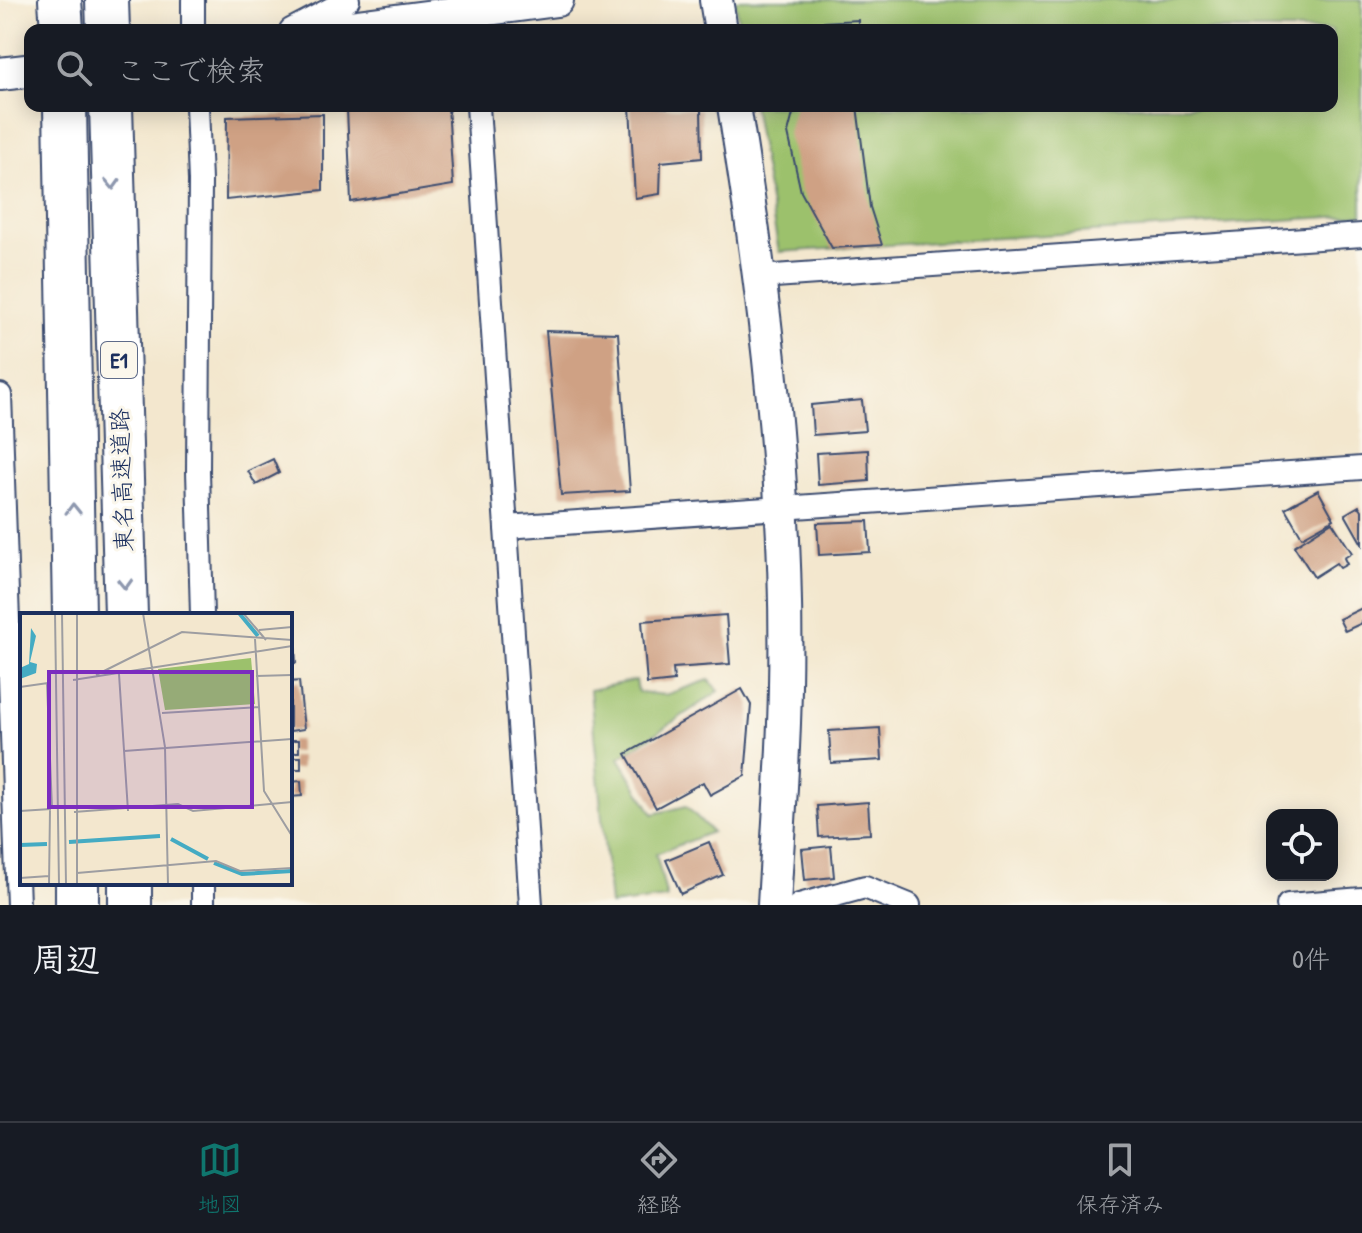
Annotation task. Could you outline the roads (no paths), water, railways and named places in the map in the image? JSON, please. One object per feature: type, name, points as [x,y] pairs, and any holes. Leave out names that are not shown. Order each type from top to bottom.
[{"type":"highway","points":[[60,0],[62,24]]},
{"type":"highway","points":[[107,0],[108,24]]},
{"type":"highway","name":"東名高速道路","points":[[65,112],[74,613]]},
{"type":"highway","name":"東名高速道路","points":[[111,112],[126,613]]},
{"type":"street","points":[[193,0],[193,24]]},
{"type":"street","points":[[302,24],[348,0]]},
{"type":"street","points":[[414,24],[472,20],[557,0]]},
{"type":"street","points":[[716,0],[720,24]]},
{"type":"street","points":[[197,112],[202,613]]},
{"type":"street","points":[[478,112],[531,905]]},
{"type":"street","points":[[735,112],[760,277],[781,506],[785,685],[774,905]]},
{"type":"street","points":[[760,277],[1362,235]]},
{"type":"street","points":[[0,395],[18,905]]},
{"type":"street","points":[[506,527],[1362,468]]},
{"type":"street","points":[[799,905],[865,887],[909,905]]},
{"type":"street","points":[[1288,905],[1362,899]]}]
